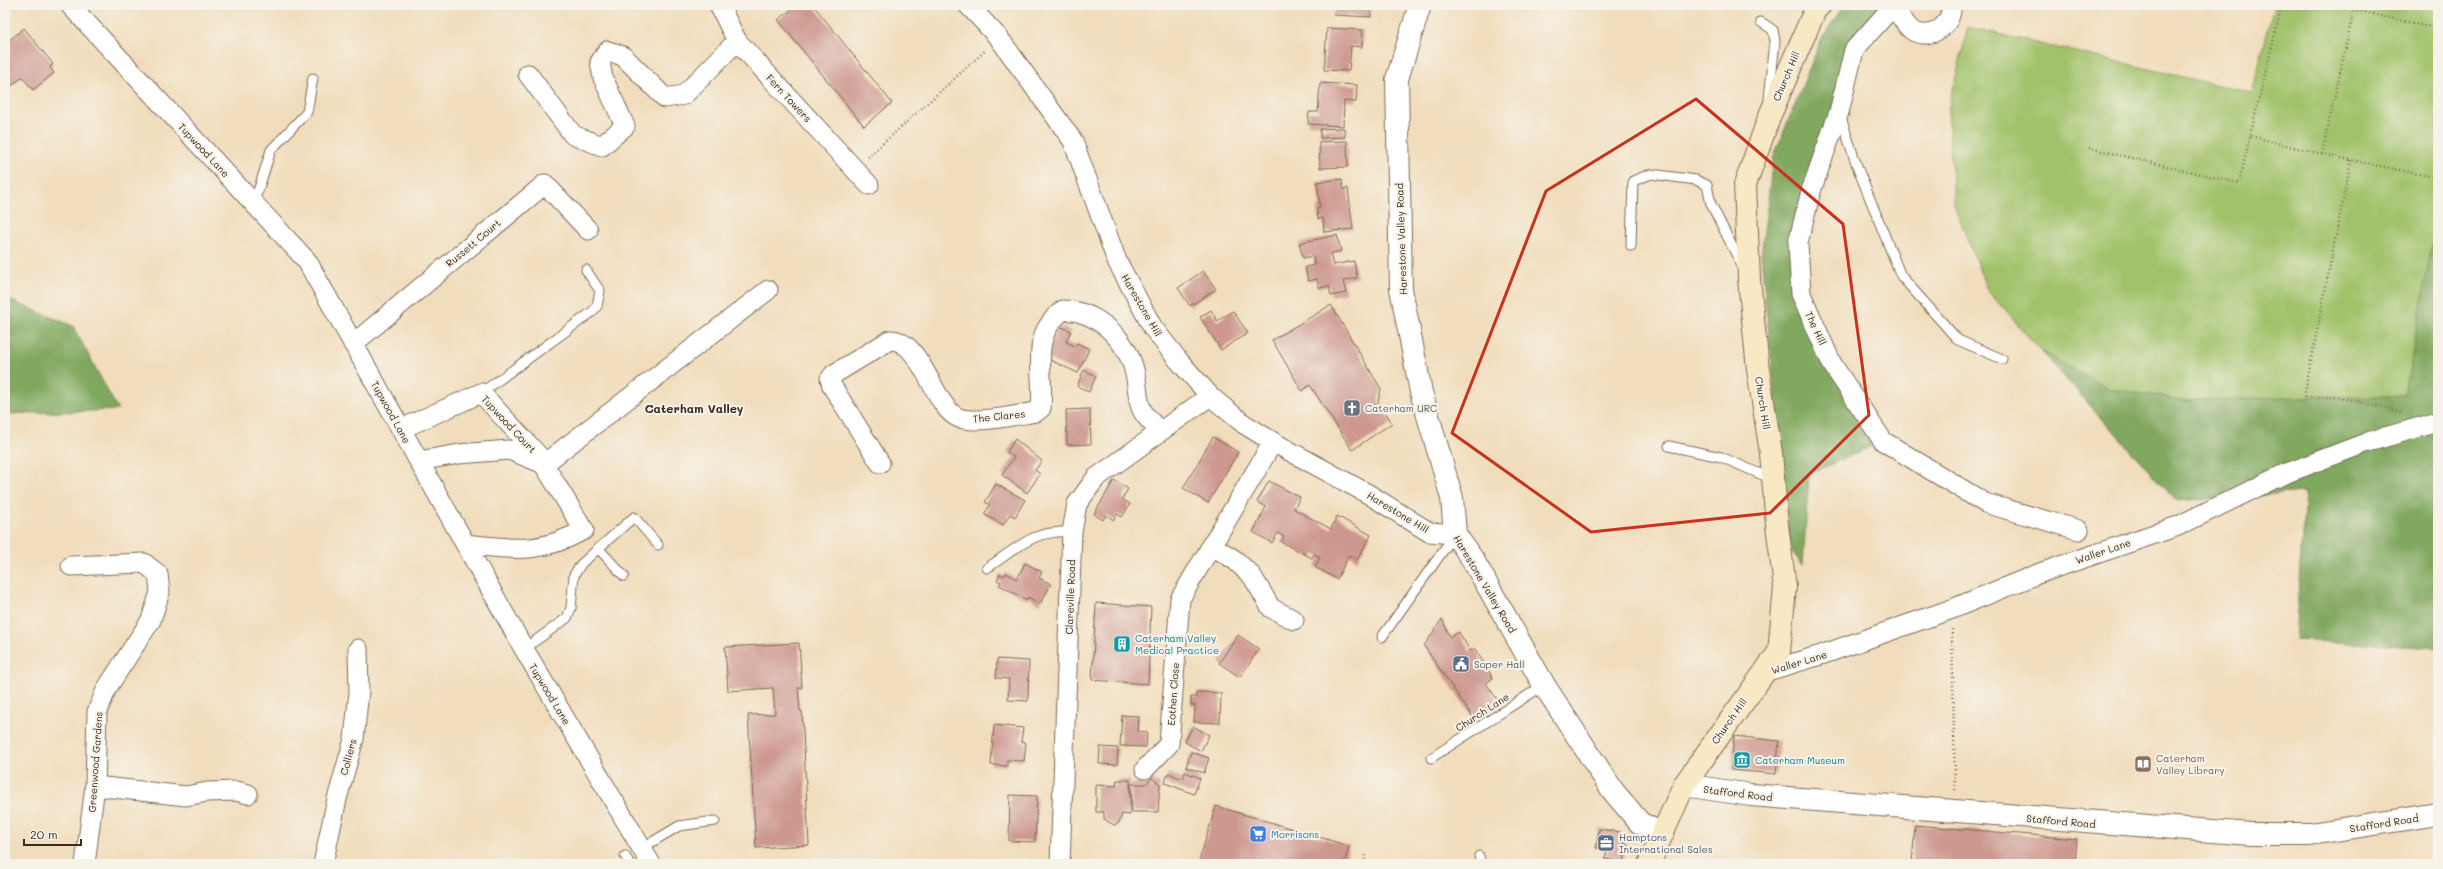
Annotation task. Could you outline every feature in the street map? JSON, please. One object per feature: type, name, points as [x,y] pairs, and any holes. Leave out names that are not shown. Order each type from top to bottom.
[{"type":"main road","name":"Church Hill","points":[[1649,864],[1684,785],[1779,652],[1786,587],[1758,370],[1749,279],[1745,185],[1770,115],[1815,10],[1820,5]]},
{"type":"street","name":"Tupwood Lane","points":[[70,5],[307,261],[524,649],[646,856]]},
{"type":"street","name":"Fern Towers","points":[[719,5],[737,41],[869,185]]},
{"type":"street","name":"Harestone Hill","points":[[968,5],[999,38],[1073,141],[1117,261],[1153,328],[1179,361],[1210,396],[1244,424],[1273,442],[1370,495],[1429,532],[1454,534]]},
{"type":"street","name":"Harestone Valley Road","points":[[1420,5],[1397,79],[1401,289],[1421,392],[1452,498],[1454,534],[1473,560],[1544,685],[1613,791],[1631,814],[1648,829],[1662,834]]},
{"type":"street","points":[[1894,6],[1912,31],[1925,34],[1940,30],[1947,23],[1951,5]]},
{"type":"street","name":"The Hill","points":[[1894,6],[1854,50],[1839,112],[1811,191],[1798,243],[1800,294],[1832,364],[1883,441],[1985,502],[2079,530]]},
{"type":"street","points":[[528,74],[573,135],[602,146],[625,126],[603,78],[600,62],[608,51],[623,56],[665,98],[684,95],[737,41]]},
{"type":"street","name":"Russett Court","points":[[353,344],[545,184],[588,230]]},
{"type":"street","points":[[419,461],[459,454],[509,450],[544,464],[768,290]]},
{"type":"street","name":"The Clares","points":[[880,463],[832,386],[830,379],[834,374],[890,340],[896,340],[902,342],[922,366],[948,410],[958,418],[970,420],[1036,412],[1041,408],[1042,396],[1041,344],[1050,321],[1063,310],[1075,310],[1108,326],[1124,348],[1135,372],[1142,410],[1160,431]]},
{"type":"street","name":"Tupwood Court","points":[[401,429],[481,393],[538,455],[584,530],[563,542],[531,550],[465,544]]},
{"type":"street","name":"Clareville Road","points":[[1060,864],[1072,532],[1077,504],[1096,478],[1210,396]]},
{"type":"street","name":"Waller Lane","points":[[1764,672],[1821,655],[1952,609],[2040,573],[2178,526],[2282,475],[2368,442],[2438,422]]},
{"type":"street","name":"Eothen Close","points":[[1145,769],[1169,744],[1180,599],[1273,442]]},
{"type":"street","points":[[1211,545],[1235,560],[1252,576],[1271,608],[1294,620]]},
{"type":"street","name":"Greenwood Gardens","points":[[71,566],[144,563],[158,574],[160,592],[151,620],[107,688],[97,712],[95,786],[86,864]]},
{"type":"street","name":"Colliers","points":[[323,864],[337,799],[354,739],[359,691],[358,649]]},
{"type":"street","name":"Stafford Road","points":[[1684,785],[1751,796],[2258,834],[2310,834],[2438,814]]},
{"type":"street","points":[[95,786],[186,796],[207,792],[236,791],[248,794]]},
{"type":"lane","points":[[1761,22],[1773,30],[1775,41],[1769,98],[1770,115]]},
{"type":"lane","points":[[252,201],[263,178],[271,150],[307,112],[314,78]]},
{"type":"lane","points":[[1839,112],[1858,169],[1901,276],[1958,340],[2002,359]]},
{"type":"lane","points":[[1631,246],[1633,181],[1651,174],[1696,180],[1707,185],[1711,204],[1749,279]]},
{"type":"lane","points":[[481,393],[592,312],[598,306],[600,291],[586,270]]},
{"type":"lane","points":[[1669,446],[1721,457],[1773,480]]},
{"type":"lane","points":[[524,649],[567,618],[571,608],[574,575],[581,564],[634,517],[658,544]]},
{"type":"lane","points":[[987,568],[1039,534],[1055,531],[1072,532]]},
{"type":"lane","points":[[1382,637],[1454,534]]},
{"type":"lane","points":[[598,548],[624,576]]},
{"type":"lane","name":"Church Lane","points":[[1432,758],[1544,685]]},
{"type":"lane","points":[[646,856],[679,826],[716,821]]},
{"type":"lane","points":[[625,856],[630,864]]},
{"type":"path","points":[[2089,148],[2239,183],[2282,5]]},
{"type":"path","points":[[2334,5],[2438,29]]},
{"type":"path","points":[[2322,154],[2355,5]]},
{"type":"path","points":[[855,168],[999,38]]},
{"type":"path","points":[[2250,136],[2322,154],[2437,178],[2438,167]]},
{"type":"path","points":[[2351,160],[2304,397],[2340,397],[2408,413]]},
{"type":"path","points":[[1952,609],[1956,812]]},
{"type":"path","points":[[1364,864],[1366,854]]},
{"type":"highlighted area","points":[[1696,99],[1843,224],[1869,415],[1770,513],[1591,532],[1452,433],[1546,191]]},
{"type":"green space","points":[[1844,5],[1887,5],[1854,50],[1798,243],[1801,294],[1883,441],[1809,474],[1803,565],[1791,551],[1761,256],[1773,158],[1821,40]]},
{"type":"green space","points":[[2274,5],[2438,5],[2438,211],[2405,396],[2187,401],[2106,388],[2040,350],[1987,290],[1954,204],[1948,110],[1968,27],[2252,93]]},
{"type":"green space","points":[[2438,211],[2438,648],[2295,640],[2305,492],[2176,501],[2040,350],[2106,388],[2187,401],[2281,397],[2405,396]]},
{"type":"green space","points":[[5,298],[73,326],[118,410],[5,414]]},
{"type":"building","points":[[797,5],[813,5],[892,103],[864,126],[778,20]]},
{"type":"building","points":[[1335,5],[1371,5],[1371,17],[1334,15]]},
{"type":"building","points":[[24,28],[53,64],[50,67],[54,73],[33,90],[22,77],[5,91],[5,44]]},
{"type":"building","points":[[1327,28],[1363,30],[1362,47],[1351,46],[1349,71],[1324,70]]},
{"type":"building","points":[[1320,83],[1357,85],[1356,102],[1344,101],[1343,126],[1308,124],[1309,112],[1318,112]]},
{"type":"building","points":[[1344,128],[1345,137],[1320,138],[1320,129]]},
{"type":"building","points":[[1347,141],[1348,167],[1320,168],[1319,142]]},
{"type":"building","points":[[1342,179],[1343,189],[1348,188],[1353,229],[1324,232],[1323,218],[1318,219],[1317,208],[1320,207],[1317,182]]},
{"type":"building","points":[[1337,235],[1341,251],[1330,254],[1333,265],[1354,261],[1357,278],[1343,281],[1346,293],[1331,296],[1329,286],[1319,288],[1317,279],[1308,281],[1305,267],[1314,265],[1313,256],[1303,258],[1299,243]]},
{"type":"building","points":[[1203,271],[1216,289],[1190,306],[1178,288]]},
{"type":"building","points":[[1331,305],[1381,389],[1378,401],[1392,423],[1352,450],[1310,385],[1302,391],[1272,340]]},
{"type":"building","points":[[1211,310],[1217,321],[1233,311],[1248,333],[1221,350],[1200,317]]},
{"type":"building","points":[[1059,326],[1071,331],[1066,342],[1075,346],[1077,343],[1089,349],[1078,373],[1044,357]]},
{"type":"building","points":[[1084,370],[1096,376],[1089,392],[1077,386]]},
{"type":"building","points":[[1090,409],[1091,444],[1067,445],[1066,410]]},
{"type":"building","points":[[1213,437],[1238,452],[1208,503],[1183,488]]},
{"type":"building","points":[[1015,439],[1042,461],[1035,470],[1040,474],[1027,493],[1002,475],[1014,457],[1007,452]]},
{"type":"building","points":[[1114,480],[1128,489],[1122,499],[1130,504],[1122,517],[1117,514],[1114,520],[1106,515],[1103,520],[1094,514]]},
{"type":"building","points":[[1269,481],[1300,497],[1294,509],[1331,529],[1337,516],[1371,535],[1357,560],[1349,555],[1337,579],[1315,567],[1320,557],[1314,554],[1312,558],[1281,542],[1284,537],[1278,533],[1272,543],[1253,532],[1266,507],[1257,502]]},
{"type":"building","points":[[996,484],[1025,500],[1015,517],[1010,514],[1003,525],[984,514],[990,505],[985,502]]},
{"type":"building","points":[[1025,563],[1042,572],[1039,578],[1051,584],[1040,604],[1028,597],[1027,600],[999,585],[1001,582],[997,580],[1000,574],[1004,576],[1006,573],[1017,579]]},
{"type":"building","name":"Caterham Valley Medical Practice","points":[[1096,603],[1151,607],[1148,684],[1092,680]]},
{"type":"building","name":"Soper Hall","points":[[1442,619],[1450,637],[1459,632],[1470,651],[1475,649],[1493,678],[1486,683],[1500,704],[1474,719],[1424,646]]},
{"type":"building","points":[[1238,635],[1259,649],[1240,677],[1219,663]]},
{"type":"building","points":[[799,643],[802,687],[798,688],[800,711],[802,711],[809,845],[756,848],[748,715],[775,714],[773,688],[728,691],[725,647]]},
{"type":"building","points":[[997,659],[1029,661],[1028,701],[1008,700],[1009,679],[996,678]]},
{"type":"building","points":[[1197,692],[1221,693],[1220,723],[1194,722],[1195,705],[1191,705],[1191,697],[1196,697]]},
{"type":"building","points":[[1122,715],[1139,716],[1138,731],[1147,732],[1146,747],[1120,746]]},
{"type":"building","points":[[994,725],[1023,728],[1021,742],[1026,743],[1024,761],[1007,760],[1007,766],[991,765]]},
{"type":"building","points":[[1193,726],[1209,735],[1201,751],[1185,742]]},
{"type":"building","points":[[1734,736],[1779,741],[1776,774],[1731,770]]},
{"type":"building","points":[[1100,747],[1118,748],[1117,765],[1099,764]]},
{"type":"building","points":[[1191,752],[1209,758],[1204,773],[1186,767]]},
{"type":"building","points":[[1185,772],[1200,778],[1194,794],[1165,783],[1168,773],[1183,779]]},
{"type":"building","points":[[1152,778],[1160,784],[1158,812],[1132,812],[1131,784],[1146,784]]},
{"type":"building","points":[[1117,780],[1130,780],[1130,815],[1122,814],[1119,823],[1114,825],[1104,819],[1104,812],[1096,812],[1096,785],[1116,786]]},
{"type":"building","points":[[1010,795],[1037,796],[1035,842],[1009,841]]},
{"type":"building","name":"Morrisons","points":[[1216,806],[1349,846],[1344,864],[1198,864]]},
{"type":"building","points":[[1915,825],[2077,839],[2075,864],[1912,864]]},
{"type":"building","points":[[1599,829],[1620,832],[1627,847],[1623,863],[1605,859],[1608,848],[1596,848]]},
{"type":"place","name":"Caterham URC","points":[[1352,408]]},
{"type":"place","name":"Caterham Valley Medical Practice","points":[[1122,644]]},
{"type":"place","name":"Soper Hall","points":[[1461,664]]},
{"type":"place","name":"Caterham Museum","points":[[1742,760]]},
{"type":"place","name":"Caterham Valley Library","points":[[2143,764]]},
{"type":"place","name":"Morrisons","points":[[1258,834]]},
{"type":"place","name":"Hamptons International Sales","points":[[1606,843]]},
{"type":"district","name":"Caterham Valley","points":[[694,409]]}]
